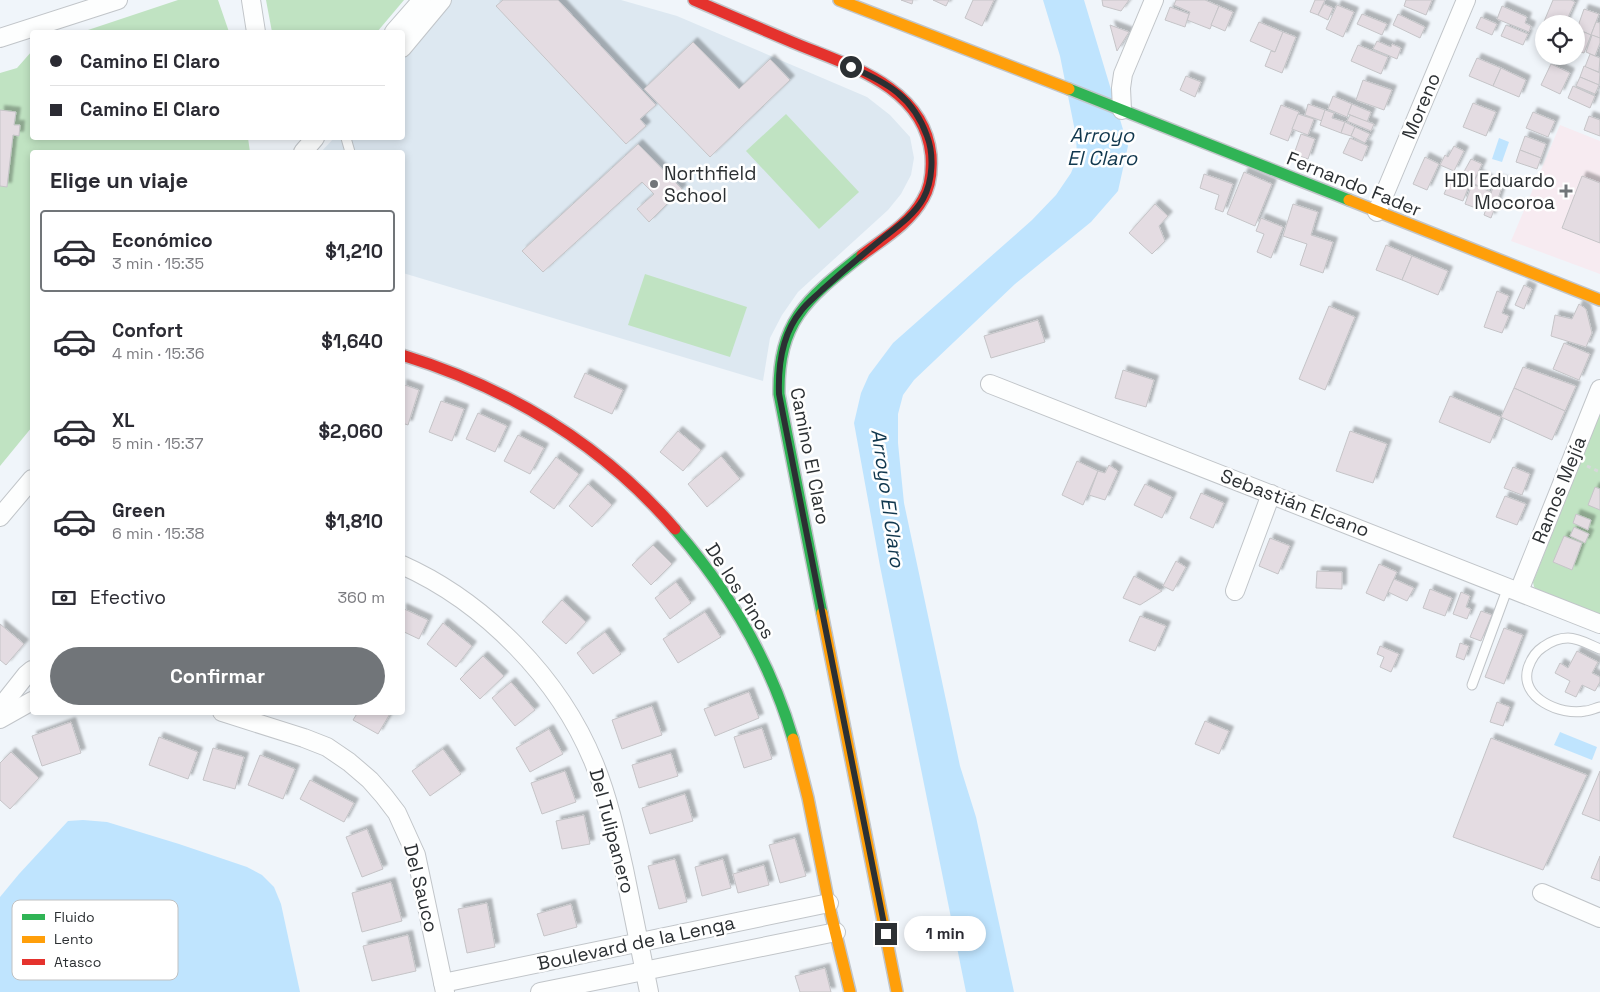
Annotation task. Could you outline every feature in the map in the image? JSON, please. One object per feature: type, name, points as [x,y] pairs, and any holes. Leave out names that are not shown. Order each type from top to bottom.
[{"type":"street","points":[[0,38],[118,0]]},
{"type":"street","points":[[251,0],[256,30]]},
{"type":"street","points":[[396,30],[422,0]]},
{"type":"street","points":[[405,44],[442,0]]},
{"type":"street","name":"Camino El Claro","points":[[694,0],[868,74],[893,89],[906,100],[916,112],[929,141],[932,162],[930,180],[924,198],[903,222],[843,271],[800,312],[785,340],[778,377],[779,394],[897,992]]},
{"type":"street","name":"Fernando Fader","points":[[839,0],[1600,300]]},
{"type":"street","points":[[1122,110],[1121,88],[1123,74],[1154,0]]},
{"type":"street","name":"Moreno","points":[[1377,212],[1466,0]]},
{"type":"street","name":"De los Pinos","points":[[405,356],[490,387],[526,406],[573,436],[598,455],[653,505],[702,561],[719,584],[762,658],[782,702],[805,780],[829,903],[850,992]]},
{"type":"street","name":"Sebastián Elcano","points":[[990,384],[1600,624]]},
{"type":"street","name":"Ramos Mejía","points":[[1514,589],[1600,389]]},
{"type":"street","points":[[0,517],[30,481]]},
{"type":"street","points":[[1235,591],[1271,494]]},
{"type":"street","name":"Del Tulipanero","points":[[405,567],[450,592],[497,628],[542,676],[569,715],[583,740],[603,786],[640,943],[649,992]]},
{"type":"street","points":[[0,708],[30,672]]},
{"type":"street","points":[[0,719],[30,702]]},
{"type":"street","name":"Del Sauco","points":[[231,715],[327,747],[370,780],[384,796],[397,813],[416,855],[444,988]]},
{"type":"street","points":[[1542,893],[1600,918]]},
{"type":"street","name":"Boulevard de la Lenga","points":[[444,988],[640,943],[829,903]]},
{"type":"street","name":"Boulevard de la Lenga","points":[[540,992],[836,932]]},
{"type":"lane","points":[[1472,685],[1514,589]]},
{"type":"lane","points":[[1600,650],[1583,641],[1568,638],[1549,642],[1538,650],[1530,660],[1527,672],[1529,686],[1536,698],[1552,706],[1568,711],[1584,712],[1600,707]]},
{"type":"shaded area","name":"Northfield School","points":[[449,0],[621,0],[677,16],[867,97],[890,115],[910,137],[914,158],[911,175],[901,194],[888,210],[798,292],[782,315],[770,338],[763,381],[405,274],[405,150],[323,150],[332,140],[405,140],[405,54]]},
{"type":"shaded area","name":"HDI Eduardo Mocoroa","points":[[1560,125],[1600,141],[1600,274],[1511,241]]},
{"type":"green space","points":[[178,0],[218,0],[228,30],[88,30]]},
{"type":"green space","points":[[266,0],[404,0],[379,30],[272,30]]},
{"type":"green space","points":[[30,53],[30,140],[248,140],[250,150],[30,150],[30,429],[0,466],[0,73],[17,68]]},
{"type":"green space","points":[[786,114],[859,192],[819,229],[746,151]]},
{"type":"green space","points":[[645,274],[747,307],[730,357],[628,325]]},
{"type":"green space","points":[[1600,413],[1600,616],[1538,591],[1534,587],[1533,582]]},
{"type":"water","name":"Arroyo El Claro","points":[[1043,0],[1084,0],[1128,146],[1118,191],[1091,222],[1015,284],[914,380],[903,395],[898,414],[898,443],[904,503],[960,766],[976,817],[1014,992],[966,992],[880,566],[854,423],[861,393],[869,375],[893,343],[1032,220],[1056,195],[1071,173],[1077,158],[1076,136],[1060,56]]},
{"type":"water","points":[[1499,138],[1509,142],[1502,162],[1492,159]]},
{"type":"water","points":[[1560,732],[1597,747],[1592,760],[1554,745]]},
{"type":"water","points":[[68,821],[107,822],[247,867],[262,875],[274,887],[281,904],[300,992],[0,992],[0,897]]},
{"type":"building","points":[[503,0],[558,0],[656,105],[640,119],[646,126],[626,144],[496,6]]},
{"type":"building","points":[[901,0],[913,0],[912,4]]},
{"type":"building","points":[[933,0],[949,0],[946,6]]},
{"type":"building","points":[[973,0],[994,0],[982,26],[965,18]]},
{"type":"building","points":[[1102,0],[1129,0],[1121,11],[1103,6]]},
{"type":"building","points":[[1176,0],[1205,0],[1219,6],[1210,29],[1187,20],[1190,12],[1174,5]]},
{"type":"building","points":[[1315,0],[1325,0],[1318,15],[1310,12]]},
{"type":"building","points":[[1406,0],[1432,0],[1426,15],[1404,6]]},
{"type":"building","points":[[1553,0],[1571,0],[1575,2],[1569,15],[1547,15]]},
{"type":"building","points":[[1324,4],[1333,8],[1328,20],[1318,15]]},
{"type":"building","points":[[1337,5],[1354,12],[1343,37],[1326,29]]},
{"type":"building","points":[[1219,6],[1233,12],[1225,31],[1211,25]]},
{"type":"building","points":[[1502,6],[1527,17],[1525,23],[1531,26],[1529,32],[1497,19]]},
{"type":"building","points":[[1170,7],[1189,14],[1185,27],[1165,20]]},
{"type":"building","points":[[1584,9],[1599,14],[1591,35],[1585,32],[1585,15],[1582,15]]},
{"type":"building","points":[[1362,14],[1387,24],[1382,35],[1357,24]]},
{"type":"building","points":[[1398,14],[1425,27],[1420,38],[1393,25]]},
{"type":"building","points":[[1481,17],[1497,24],[1492,35],[1476,28]]},
{"type":"building","points":[[1259,22],[1283,32],[1275,52],[1250,41]]},
{"type":"building","points":[[1596,22],[1600,23],[1600,38],[1591,35]]},
{"type":"building","points":[[1110,25],[1129,32],[1117,51]]},
{"type":"building","points":[[1506,25],[1528,34],[1523,45],[1501,36]]},
{"type":"building","points":[[1283,32],[1296,37],[1282,73],[1265,66],[1271,51],[1275,52]]},
{"type":"building","points":[[1585,32],[1591,35],[1585,50]]},
{"type":"building","points":[[1592,35],[1600,38],[1595,56],[1586,52]]},
{"type":"building","points":[[1377,41],[1391,47],[1392,44],[1401,48],[1397,59],[1373,49]]},
{"type":"building","points":[[693,42],[739,89],[770,59],[790,80],[710,157],[644,89]]},
{"type":"building","points":[[1358,45],[1388,57],[1381,74],[1351,61]]},
{"type":"building","points":[[1590,54],[1600,58],[1599,72],[1585,67]]},
{"type":"building","points":[[1477,58],[1501,68],[1493,86],[1469,76]]},
{"type":"building","points":[[1551,65],[1570,73],[1560,94],[1541,85]]},
{"type":"building","points":[[1584,66],[1600,73],[1599,85],[1580,77]]},
{"type":"building","points":[[1501,68],[1526,80],[1519,97],[1493,86]]},
{"type":"building","points":[[1186,76],[1201,82],[1195,97],[1180,90]]},
{"type":"building","points":[[1580,77],[1599,85],[1595,94],[1576,86]]},
{"type":"building","points":[[1363,80],[1392,90],[1384,110],[1356,100]]},
{"type":"building","points":[[1573,86],[1595,96],[1590,108],[1568,98]]},
{"type":"building","points":[[1333,96],[1352,104],[1347,117],[1328,109]]},
{"type":"building","points":[[1473,103],[1496,112],[1486,136],[1463,127]]},
{"type":"building","points":[[1308,104],[1325,110],[1322,121],[1305,115]]},
{"type":"building","points":[[1352,104],[1371,112],[1367,122],[1348,114]]},
{"type":"building","points":[[1281,105],[1299,112],[1288,141],[1270,134]]},
{"type":"building","points":[[0,110],[16,112],[14,125],[20,125],[19,136],[13,135],[7,187],[0,186]]},
{"type":"building","points":[[1325,110],[1334,113],[1332,118],[1345,122],[1341,133],[1320,125]]},
{"type":"building","points":[[1533,112],[1555,121],[1548,137],[1526,128]]},
{"type":"building","points":[[1298,114],[1314,119],[1308,135],[1292,129]]},
{"type":"building","points":[[1350,115],[1374,124],[1371,131],[1347,121]]},
{"type":"building","points":[[1589,116],[1600,120],[1600,136],[1584,130]]},
{"type":"building","points":[[1345,122],[1355,127],[1351,136],[1341,133]]},
{"type":"building","points":[[1355,127],[1370,134],[1365,143],[1351,136]]},
{"type":"building","points":[[1301,134],[1315,139],[1308,159],[1294,154]]},
{"type":"building","points":[[1525,136],[1546,144],[1541,158],[1520,150]]},
{"type":"building","points":[[1350,138],[1368,146],[1362,161],[1343,153]]},
{"type":"building","points":[[638,144],[682,189],[649,222],[637,209],[654,194],[642,182],[543,272],[522,251]]},
{"type":"building","points":[[1454,146],[1464,151],[1454,171],[1440,165],[1445,155],[1448,157]]},
{"type":"building","points":[[1520,150],[1541,158],[1537,169],[1516,162]]},
{"type":"building","points":[[1425,157],[1439,164],[1427,190],[1413,184]]},
{"type":"building","points":[[1471,159],[1482,164],[1473,183],[1461,177]]},
{"type":"building","points":[[1244,172],[1272,184],[1255,226],[1227,214]]},
{"type":"building","points":[[1204,174],[1233,184],[1223,212],[1215,209],[1219,195],[1200,188]]},
{"type":"building","points":[[1478,174],[1489,180],[1484,189],[1473,183]]},
{"type":"building","points":[[1452,176],[1470,183],[1463,201],[1444,194]]},
{"type":"building","points":[[1582,176],[1600,183],[1600,243],[1562,228]]},
{"type":"building","points":[[1496,179],[1504,181],[1497,202],[1489,199]]},
{"type":"building","points":[[1472,184],[1491,192],[1484,211],[1465,204]]},
{"type":"building","points":[[1489,199],[1497,202],[1491,218],[1484,215]]},
{"type":"building","points":[[1155,204],[1168,216],[1159,226],[1165,241],[1152,254],[1129,233]]},
{"type":"building","points":[[1293,204],[1318,212],[1311,235],[1333,242],[1323,273],[1300,265],[1307,244],[1283,236]]},
{"type":"building","points":[[1261,218],[1283,227],[1271,258],[1257,252],[1264,234],[1256,231]]},
{"type":"building","points":[[1386,245],[1412,256],[1402,280],[1376,270]]},
{"type":"building","points":[[1412,256],[1448,271],[1438,295],[1402,280]]},
{"type":"building","points":[[1524,285],[1532,289],[1524,309],[1515,305]]},
{"type":"building","points":[[1497,291],[1509,296],[1502,313],[1509,316],[1502,333],[1484,327]]},
{"type":"building","points":[[1579,304],[1586,309],[1592,333],[1586,347],[1551,336],[1555,315],[1572,319]]},
{"type":"building","points":[[1329,306],[1355,317],[1325,390],[1299,379]]},
{"type":"building","points":[[1038,320],[1045,342],[991,358],[984,336]]},
{"type":"building","points":[[1564,343],[1590,354],[1579,380],[1553,369]]},
{"type":"building","points":[[1523,367],[1576,386],[1565,411],[1514,388]]},
{"type":"building","points":[[1123,370],[1154,380],[1146,407],[1115,398]]},
{"type":"building","points":[[585,373],[623,390],[612,414],[574,397]]},
{"type":"building","points":[[405,385],[419,390],[408,425],[405,424]]},
{"type":"building","points":[[1514,388],[1565,411],[1552,440],[1501,417]]},
{"type":"building","points":[[1450,396],[1501,417],[1490,443],[1439,422]]},
{"type":"building","points":[[441,401],[464,409],[452,441],[429,432]]},
{"type":"building","points":[[478,413],[507,426],[495,452],[466,439]]},
{"type":"building","points":[[678,431],[701,450],[683,471],[660,452]]},
{"type":"building","points":[[1350,431],[1387,444],[1373,483],[1336,471]]},
{"type":"building","points":[[518,435],[544,448],[530,474],[504,461]]},
{"type":"building","points":[[721,456],[740,479],[707,507],[688,484]]},
{"type":"building","points":[[556,457],[579,474],[554,509],[530,492]]},
{"type":"building","points":[[1077,461],[1098,471],[1083,505],[1062,495]]},
{"type":"building","points":[[1109,465],[1118,471],[1105,500],[1089,495],[1098,471],[1105,473]]},
{"type":"building","points":[[1513,467],[1530,474],[1522,495],[1504,488]]},
{"type":"building","points":[[588,484],[612,505],[592,527],[569,506]]},
{"type":"building","points":[[1145,484],[1172,497],[1162,518],[1134,505]]},
{"type":"building","points":[[1595,487],[1600,489],[1600,510],[1588,505]]},
{"type":"building","points":[[1201,493],[1224,503],[1213,528],[1190,518]]},
{"type":"building","points":[[1505,496],[1526,504],[1517,525],[1496,517]]},
{"type":"building","points":[[1576,514],[1591,520],[1588,530],[1573,523]]},
{"type":"building","points":[[1574,527],[1589,534],[1585,543],[1570,536]]},
{"type":"building","points":[[1564,536],[1582,543],[1572,570],[1553,562]]},
{"type":"building","points":[[1270,538],[1290,546],[1278,574],[1259,566]]},
{"type":"building","points":[[653,545],[672,564],[651,585],[632,565]]},
{"type":"building","points":[[1176,561],[1186,567],[1173,591],[1163,586]]},
{"type":"building","points":[[1379,564],[1397,572],[1384,601],[1366,593]]},
{"type":"building","points":[[1317,571],[1342,572],[1342,589],[1316,588]]},
{"type":"building","points":[[1134,576],[1162,591],[1140,605],[1123,598]]},
{"type":"building","points":[[1394,579],[1414,588],[1407,601],[1388,592]]},
{"type":"building","points":[[676,582],[691,603],[670,619],[655,598]]},
{"type":"building","points":[[1430,589],[1452,598],[1445,616],[1423,608]]},
{"type":"building","points":[[1461,592],[1470,596],[1466,607],[1471,609],[1467,619],[1453,614]]},
{"type":"building","points":[[562,600],[586,622],[566,644],[542,622]]},
{"type":"building","points":[[405,609],[428,620],[419,639],[405,632]]},
{"type":"building","points":[[1481,611],[1492,615],[1481,641],[1470,637]]},
{"type":"building","points":[[705,612],[721,637],[678,663],[663,639]]},
{"type":"building","points":[[1140,616],[1166,626],[1155,651],[1129,641]]},
{"type":"building","points":[[443,623],[472,646],[456,667],[427,644]]},
{"type":"building","points":[[0,624],[24,644],[6,665],[0,660]]},
{"type":"building","points":[[1504,628],[1523,635],[1504,684],[1485,677]]},
{"type":"building","points":[[605,632],[621,654],[593,674],[577,653]]},
{"type":"building","points":[[1460,643],[1469,646],[1464,660],[1456,657]]},
{"type":"building","points":[[1380,646],[1399,654],[1391,672],[1380,667],[1384,657],[1377,654]]},
{"type":"building","points":[[1577,651],[1598,662],[1592,673],[1600,677],[1600,682],[1595,691],[1582,685],[1576,697],[1565,692],[1570,681],[1555,673],[1560,663],[1568,668]]},
{"type":"building","points":[[483,656],[504,676],[480,699],[460,679]]},
{"type":"building","points":[[511,682],[535,710],[515,726],[492,698]]},
{"type":"building","points":[[749,692],[759,718],[715,736],[704,709]]},
{"type":"building","points":[[1497,702],[1510,707],[1503,726],[1490,722]]},
{"type":"building","points":[[652,706],[662,735],[622,749],[612,720]]},
{"type":"building","points":[[356,715],[389,715],[378,734],[353,720]]},
{"type":"building","points":[[1205,721],[1229,731],[1219,754],[1195,744]]},
{"type":"building","points":[[71,722],[81,753],[42,766],[32,736]]},
{"type":"building","points":[[762,728],[772,759],[744,768],[734,737]]},
{"type":"building","points":[[549,729],[563,754],[530,772],[516,748]]},
{"type":"building","points":[[159,737],[198,752],[188,779],[149,765]]},
{"type":"building","points":[[1491,738],[1587,775],[1543,870],[1453,837]]},
{"type":"building","points":[[213,748],[244,757],[235,789],[203,780]]},
{"type":"building","points":[[443,749],[461,774],[430,796],[412,771]]},
{"type":"building","points":[[11,752],[39,778],[10,809],[0,800],[0,763]]},
{"type":"building","points":[[671,753],[678,776],[639,788],[632,765]]},
{"type":"building","points":[[260,755],[295,769],[283,799],[248,785]]},
{"type":"building","points":[[565,771],[576,802],[542,814],[531,783]]},
{"type":"building","points":[[1600,771],[1600,821],[1582,814]]},
{"type":"building","points":[[310,780],[354,803],[344,822],[300,799]]},
{"type":"building","points":[[685,794],[693,821],[650,834],[642,808]]},
{"type":"building","points":[[584,815],[590,844],[562,849],[556,821]]},
{"type":"building","points":[[367,829],[383,869],[362,877],[346,837]]},
{"type":"building","points":[[795,838],[806,876],[780,883],[769,845]]},
{"type":"building","points":[[1600,856],[1600,881],[1591,878]]},
{"type":"building","points":[[675,859],[687,902],[659,909],[648,866]]},
{"type":"building","points":[[723,859],[731,888],[702,896],[695,867]]},
{"type":"building","points":[[764,865],[769,885],[738,893],[733,874]]},
{"type":"building","points":[[391,882],[402,921],[362,932],[352,893]]},
{"type":"building","points":[[487,903],[495,947],[467,953],[458,909]]},
{"type":"building","points":[[571,904],[577,927],[544,936],[537,914]]},
{"type":"building","points":[[408,935],[416,971],[372,981],[363,946]]},
{"type":"building","points":[[825,968],[831,992],[800,992],[795,976]]},
{"type":"traffic: fast","points":[[1069,89],[1349,200]]},
{"type":"traffic: fast","points":[[822,613],[779,394],[780,369],[784,347],[800,313],[826,284],[862,255]]},
{"type":"traffic: fast","points":[[675,529],[713,577],[746,628],[760,654],[784,710],[793,739]]},
{"type":"traffic: slow","points":[[839,0],[1069,89]]},
{"type":"traffic: slow","points":[[1349,200],[1600,300]]},
{"type":"traffic: slow","points":[[822,613],[897,992]]},
{"type":"traffic: slow","points":[[793,739],[808,798],[831,914],[850,992]]},
{"type":"traffic: jam","points":[[694,0],[858,69],[898,95],[914,111],[925,131],[931,155],[928,189],[918,208],[911,216],[896,230],[862,255]]},
{"type":"traffic: jam","points":[[405,356],[480,384],[551,422],[585,445],[617,471],[647,498],[675,529]]},
{"type":"place","name":"Northfield School","points":[[654,184]]},
{"type":"place","name":"HDI Eduardo Mocoroa","points":[[1566,191]]},
{"type":"route","points":[[851,67],[868,74],[893,89],[916,112],[929,141],[932,162],[930,180],[924,198],[903,222],[843,271],[800,312],[785,340],[778,377],[779,394],[886,934]]}]
